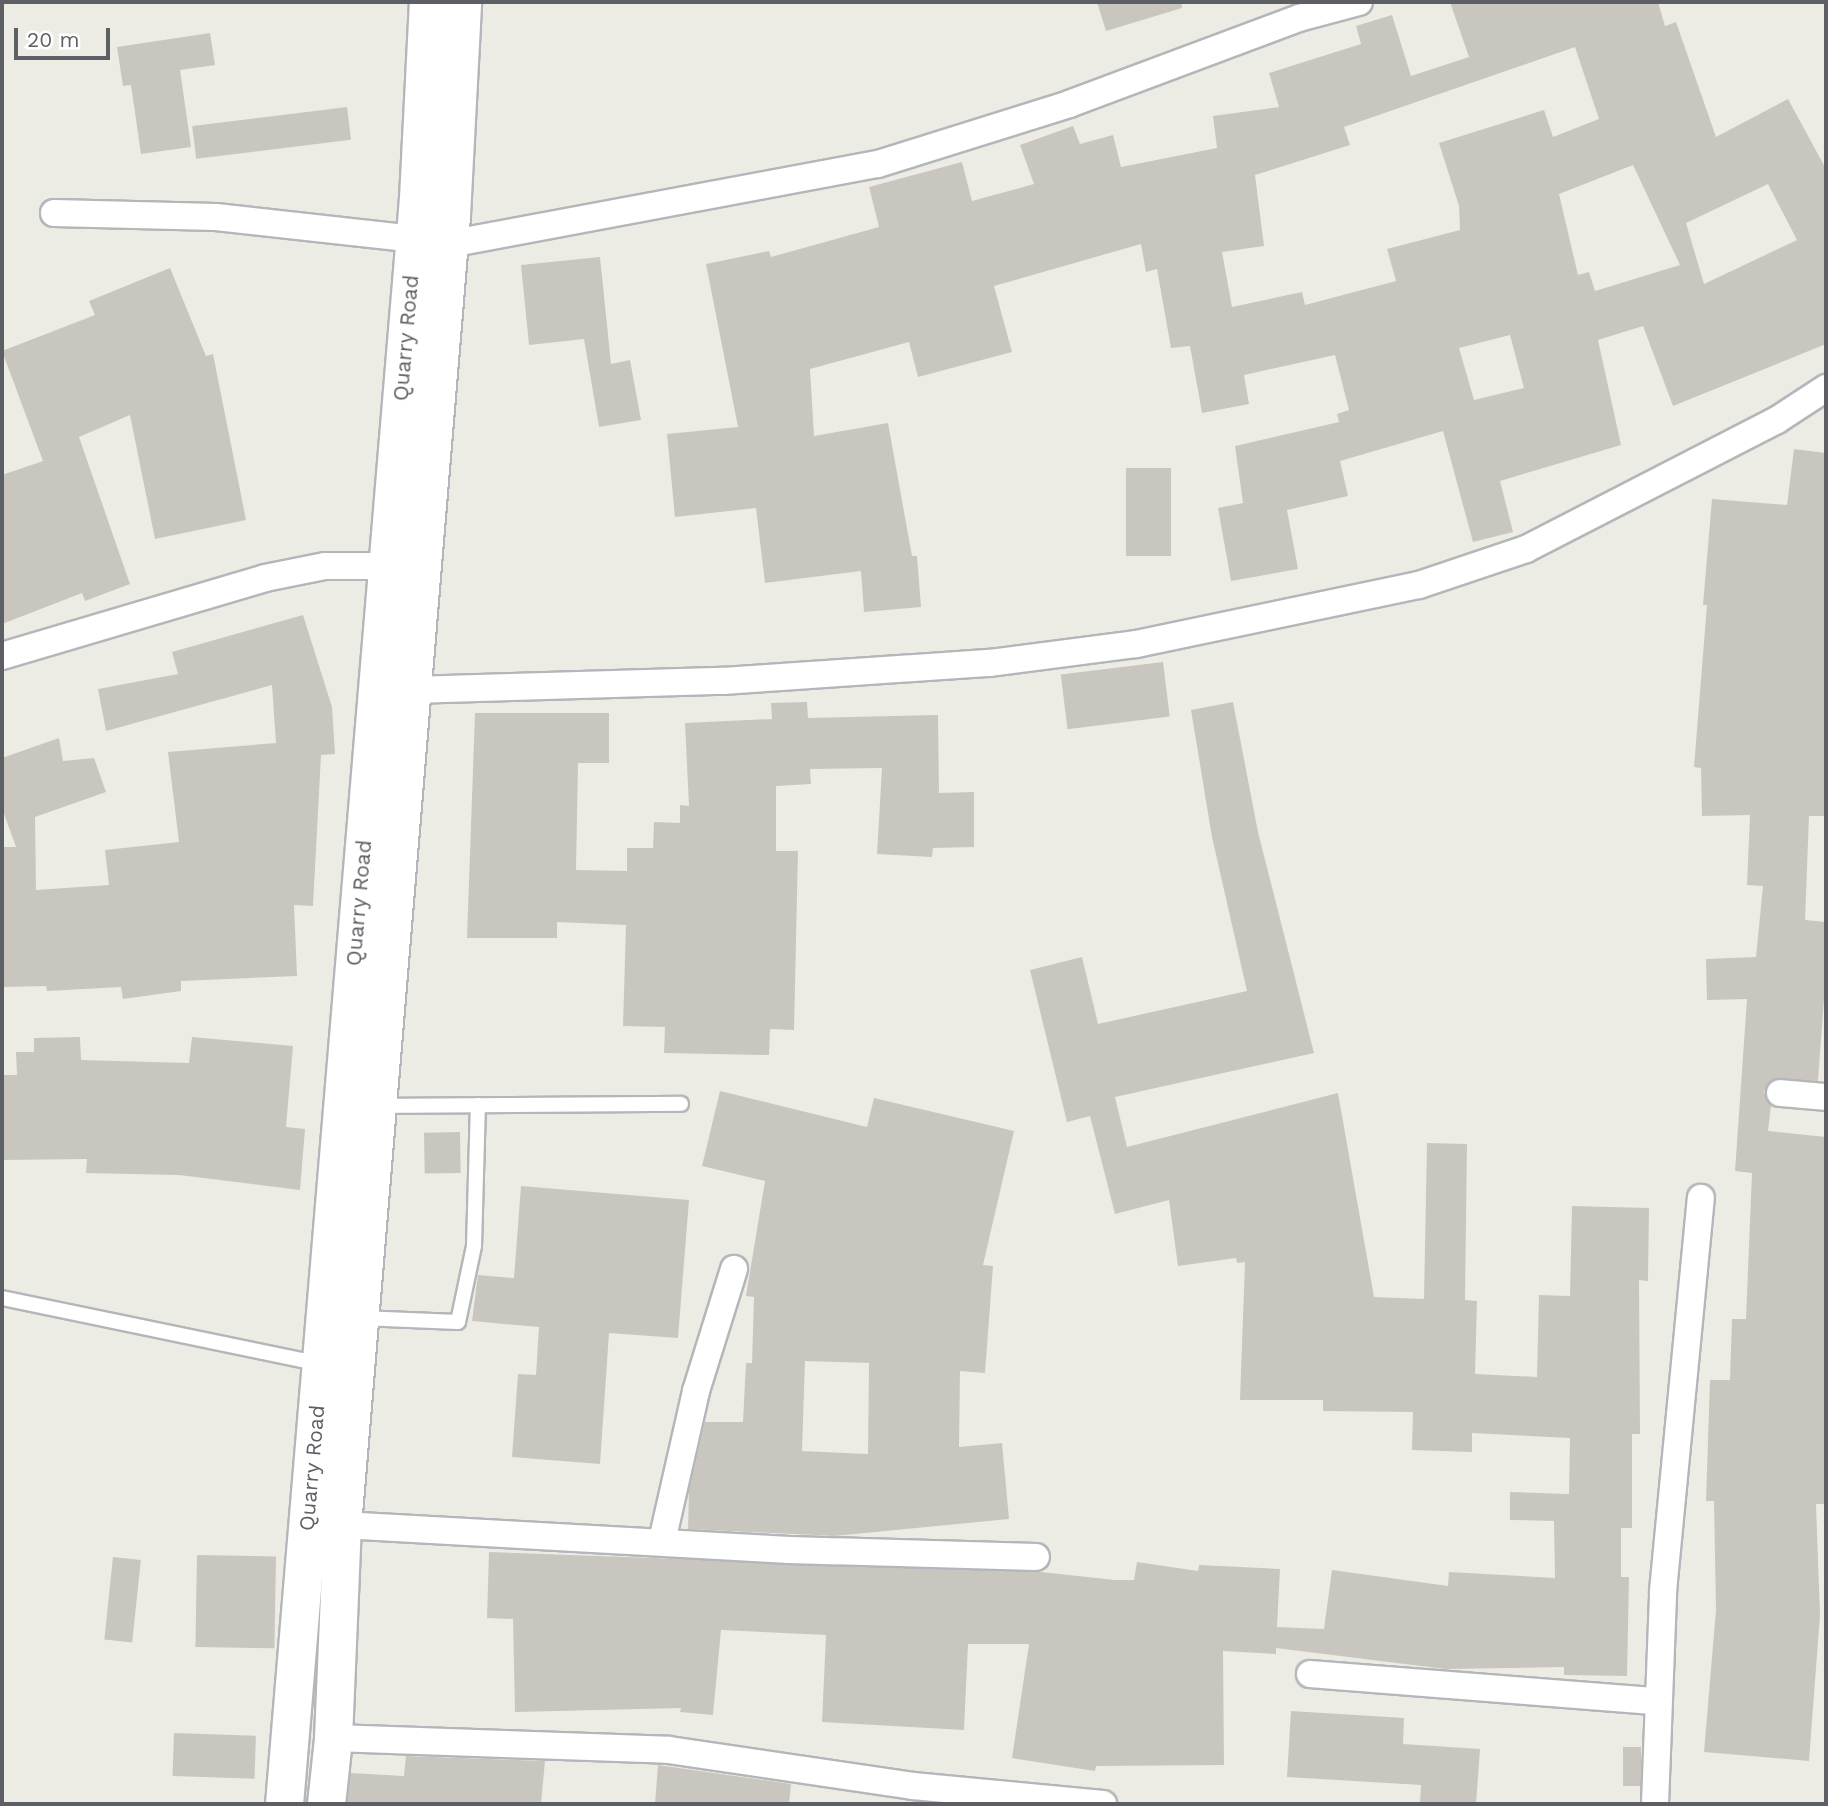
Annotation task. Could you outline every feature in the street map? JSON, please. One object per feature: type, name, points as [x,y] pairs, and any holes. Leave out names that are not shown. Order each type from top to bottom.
[{"type":"main road","name":"Quarry Road","points":[[326,1804],[333,1738],[342,1525],[411,690],[431,242],[428,2]]},
{"type":"main road","name":"Quarry Road","points":[[284,1804],[387,566],[462,2]]},
{"type":"street","points":[[54,213],[216,217],[431,242],[878,164],[1069,104],[1299,19],[1359,2]]},
{"type":"street","points":[[411,690],[723,681],[990,663],[1136,644],[1419,586],[1526,549],[1777,421],[1826,388]]},
{"type":"street","points":[[2,656],[265,578],[325,566],[387,566]]},
{"type":"street","points":[[1780,1093],[1826,1097]]},
{"type":"street","points":[[1655,1804],[1656,1701],[1701,1198]]},
{"type":"street","points":[[662,1541],[696,1391],[734,1269]]},
{"type":"street","points":[[342,1525],[1036,1557]]},
{"type":"street","points":[[1310,1674],[1656,1701]]},
{"type":"street","points":[[333,1738],[669,1750],[913,1786],[1103,1804]]},
{"type":"lane","points":[[377,1106],[681,1104]]},
{"type":"lane","points":[[359,1318],[458,1322],[474,1247],[478,1105]]},
{"type":"lane","points":[[2,1298],[321,1364]]},
{"type":"building","points":[[1097,2],[1181,2],[1182,8],[1106,31]]},
{"type":"building","points":[[1450,2],[1658,2],[1665,26],[1676,22],[1716,137],[1788,99],[1826,169],[1826,344],[1673,406],[1643,326],[1598,340],[1621,445],[1500,481],[1513,532],[1473,542],[1443,431],[1340,461],[1348,496],[1287,510],[1298,569],[1231,581],[1218,508],[1243,503],[1235,446],[1339,422],[1337,414],[1349,410],[1335,355],[1244,375],[1249,404],[1202,413],[1190,346],[1171,348],[1157,269],[1146,272],[1141,244],[994,286],[1012,352],[918,377],[909,342],[810,369],[814,436],[888,423],[912,556],[917,556],[921,607],[864,612],[861,571],[765,583],[756,508],[675,517],[667,434],[738,427],[706,264],[769,251],[771,257],[879,227],[869,187],[962,162],[972,201],[1034,184],[1020,145],[1073,126],[1080,144],[1113,135],[1121,167],[1217,148],[1213,116],[1279,107],[1269,73],[1361,44],[1356,26],[1392,15],[1411,76],[1469,57]],"holes":[[[1575,47],[1599,119],[1553,137],[1544,110],[1439,143],[1459,206],[1460,230],[1387,249],[1396,281],[1305,305],[1302,292],[1232,307],[1222,252],[1264,246],[1255,175],[1350,145],[1344,127]],[[1633,165],[1680,265],[1595,291],[1589,272],[1578,275],[1559,194]],[[1768,184],[1797,240],[1704,284],[1686,223]],[[1510,335],[1524,388],[1474,400],[1459,348]]]},
{"type":"building","points":[[210,33],[215,65],[180,70],[191,147],[141,154],[131,85],[123,86],[117,47]]},
{"type":"building","points":[[347,107],[351,140],[196,159],[192,126]]},
{"type":"building","points":[[600,257],[611,364],[630,360],[641,420],[599,427],[584,339],[529,345],[521,265]]},
{"type":"building","points":[[170,268],[206,356],[213,354],[246,520],[155,539],[130,415],[79,437],[130,584],[85,601],[82,593],[2,624],[2,475],[43,461],[2,351],[95,315],[89,301]]},
{"type":"building","points":[[1794,449],[1826,453],[1826,816],[1809,816],[1805,920],[1826,922],[1826,971],[1818,1081],[1774,1079],[1764,1092],[1771,1106],[1768,1131],[1826,1137],[1826,1504],[1816,1504],[1820,1615],[1809,1761],[1704,1752],[1716,1610],[1714,1501],[1706,1501],[1710,1380],[1730,1380],[1732,1319],[1746,1319],[1752,1173],[1735,1171],[1747,999],[1707,1000],[1706,959],[1756,957],[1763,886],[1747,885],[1750,815],[1702,816],[1701,768],[1694,767],[1707,605],[1703,605],[1712,499],[1787,505]]},
{"type":"building","points":[[1126,468],[1171,468],[1171,556],[1126,556]]},
{"type":"building","points":[[303,615],[332,707],[335,754],[321,755],[313,906],[294,905],[297,976],[181,981],[181,991],[123,999],[121,987],[47,991],[46,986],[2,987],[2,847],[16,847],[2,808],[2,758],[59,738],[63,761],[94,758],[106,792],[35,817],[36,890],[109,885],[105,850],[179,842],[168,752],[276,743],[272,685],[106,731],[98,689],[178,674],[172,652]]},
{"type":"building","points":[[1163,662],[1170,717],[1067,729],[1061,675]]},
{"type":"building","points":[[807,702],[808,718],[938,715],[939,793],[974,792],[974,847],[933,848],[932,857],[877,854],[882,768],[810,769],[811,784],[776,786],[776,851],[798,851],[794,1030],[770,1029],[769,1055],[664,1053],[665,1027],[623,1026],[626,925],[557,922],[557,938],[467,938],[475,713],[609,713],[609,763],[578,763],[576,870],[627,871],[627,848],[653,848],[654,822],[680,823],[680,805],[689,806],[685,723],[772,719],[771,703]]},
{"type":"building","points":[[1233,702],[1258,832],[1314,1053],[1115,1097],[1127,1147],[1338,1093],[1374,1297],[1424,1299],[1427,1143],[1467,1144],[1465,1300],[1477,1301],[1475,1374],[1537,1377],[1539,1295],[1570,1296],[1572,1206],[1649,1208],[1648,1281],[1639,1280],[1640,1434],[1632,1434],[1632,1528],[1621,1528],[1621,1577],[1629,1577],[1627,1676],[1564,1675],[1564,1667],[1445,1669],[1276,1648],[1276,1654],[1223,1651],[1224,1765],[1096,1766],[1095,1771],[1012,1758],[1029,1644],[968,1644],[964,1730],[822,1722],[826,1635],[721,1630],[713,1715],[680,1712],[681,1708],[515,1712],[513,1619],[487,1618],[489,1552],[1041,1572],[1115,1580],[1134,1580],[1137,1562],[1198,1571],[1199,1565],[1280,1569],[1277,1627],[1324,1629],[1332,1570],[1448,1586],[1449,1572],[1555,1578],[1554,1521],[1510,1520],[1510,1492],[1569,1494],[1570,1438],[1472,1433],[1472,1452],[1412,1450],[1413,1412],[1323,1411],[1323,1400],[1240,1400],[1245,1262],[1237,1263],[1236,1258],[1178,1266],[1169,1200],[1115,1214],[1090,1116],[1067,1122],[1030,970],[1082,957],[1098,1024],[1247,991],[1212,837],[1191,710]]},
{"type":"building","points":[[80,1037],[81,1060],[189,1063],[192,1037],[293,1046],[286,1127],[305,1129],[300,1190],[179,1175],[86,1173],[87,1159],[2,1160],[2,1075],[17,1075],[16,1052],[34,1052],[34,1038]]},
{"type":"building","points":[[720,1091],[867,1127],[874,1098],[1014,1131],[983,1265],[993,1266],[985,1373],[960,1371],[959,1447],[1002,1443],[1009,1519],[834,1536],[688,1529],[689,1491],[705,1422],[743,1422],[746,1363],[752,1363],[754,1297],[746,1296],[765,1181],[702,1166]],"holes":[[[805,1361],[869,1363],[868,1454],[802,1451]]]},
{"type":"building","points":[[460,1132],[461,1173],[425,1174],[424,1133]]},
{"type":"building","points":[[521,1186],[689,1200],[678,1338],[609,1333],[600,1464],[512,1457],[518,1374],[536,1375],[539,1327],[472,1321],[478,1275],[514,1278]]},
{"type":"building","points":[[197,1555],[276,1556],[274,1648],[195,1647]]},
{"type":"building","points":[[113,1557],[141,1560],[132,1642],[104,1640]]},
{"type":"building","points":[[1291,1711],[1404,1718],[1403,1744],[1480,1749],[1476,1804],[1420,1804],[1421,1785],[1287,1777]]},
{"type":"building","points":[[174,1733],[256,1736],[254,1779],[172,1776]]},
{"type":"building","points":[[1623,1747],[1641,1747],[1641,1786],[1623,1786]]},
{"type":"building","points":[[406,1756],[545,1761],[541,1804],[347,1804],[350,1773],[404,1776]]},
{"type":"building","points":[[658,1765],[791,1784],[789,1804],[655,1804]]}]
